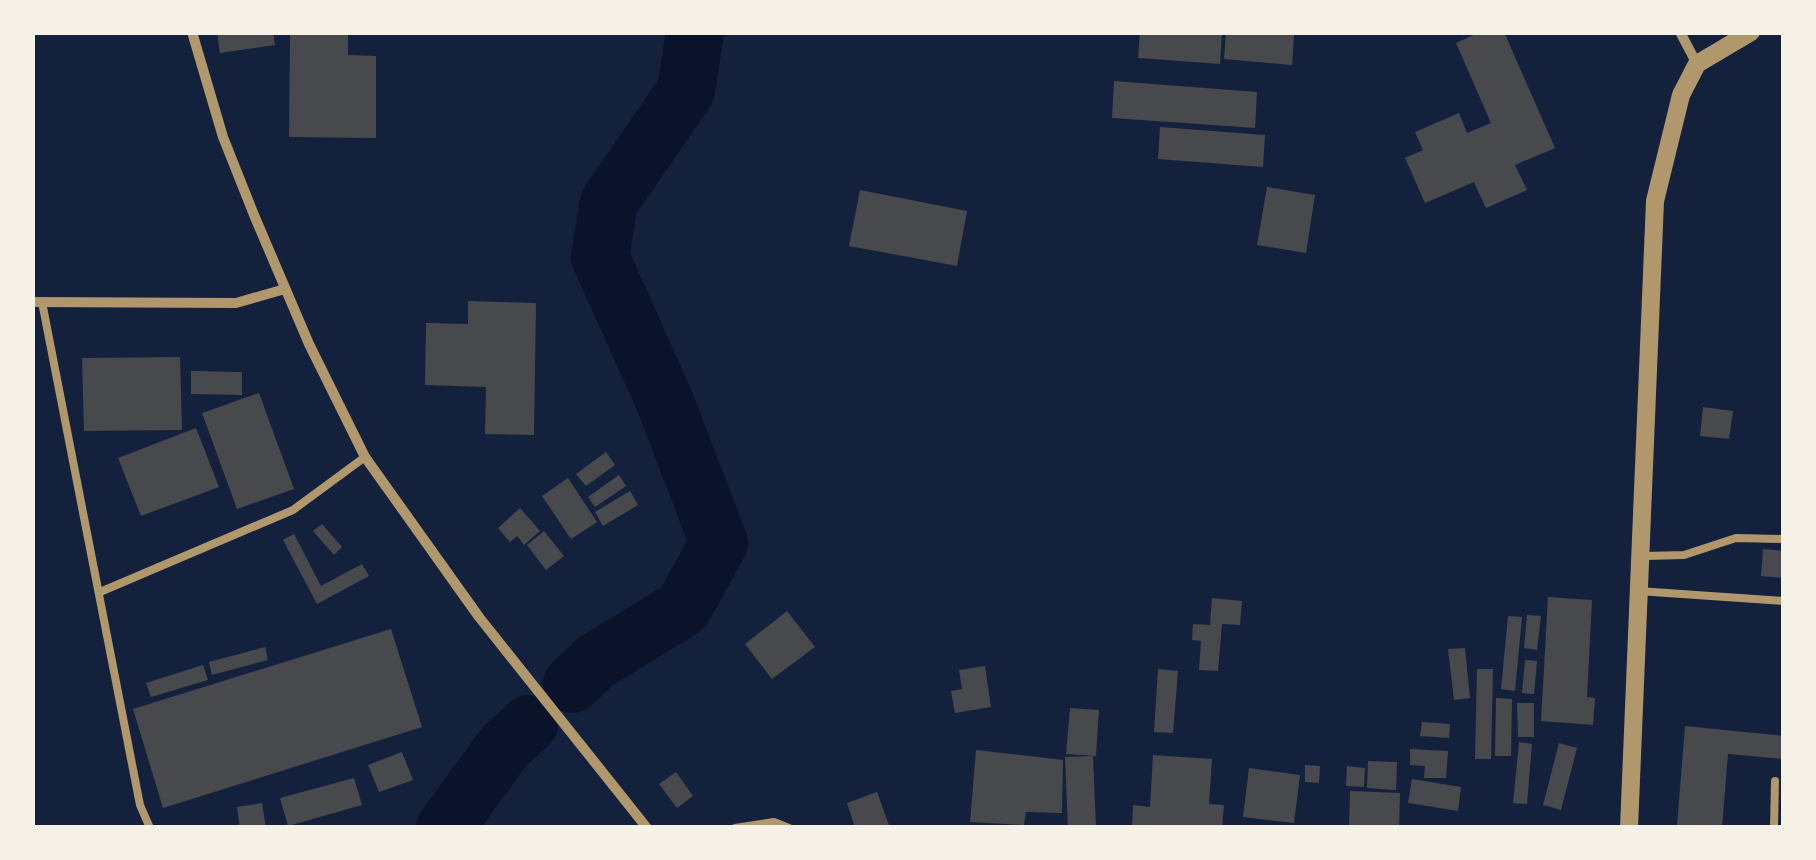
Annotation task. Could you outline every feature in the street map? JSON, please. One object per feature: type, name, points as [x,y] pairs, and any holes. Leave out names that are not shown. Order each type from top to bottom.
[{"type":"street","points":[[192,32],[223,137],[286,289],[365,457],[479,617],[626,796],[647,828]]},
{"type":"street","points":[[1680,32],[1697,64]]},
{"type":"street","points":[[1629,828],[1655,200],[1680,95],[1697,64],[1751,32]]},
{"type":"street","points":[[37,302],[236,304],[286,289]]},
{"type":"lane","points":[[37,302],[100,592],[140,806],[150,828]]},
{"type":"lane","points":[[100,592],[292,510],[365,457]]},
{"type":"lane","points":[[1639,556],[1684,555],[1736,538],[1784,539]]},
{"type":"lane","points":[[1638,591],[1784,601]]},
{"type":"lane","points":[[1774,828],[1776,780]]},
{"type":"lane","points":[[735,828],[774,822],[789,828]]},
{"type":"building","points":[[217,32],[273,32],[275,45],[220,53]]},
{"type":"building","points":[[1140,32],[1222,32],[1220,64],[1138,58]]},
{"type":"building","points":[[1226,32],[1294,35],[1292,65],[1224,59]]},
{"type":"building","points":[[1480,32],[1504,32],[1555,148],[1515,165],[1527,190],[1486,208],[1474,182],[1425,203],[1405,158],[1423,150],[1415,132],[1459,113],[1467,133],[1491,123],[1456,43]]},
{"type":"building","points":[[290,34],[348,34],[348,55],[376,56],[376,138],[289,137]]},
{"type":"building","points":[[1114,81],[1257,92],[1255,128],[1112,118]]},
{"type":"building","points":[[1160,127],[1265,135],[1263,167],[1158,159]]},
{"type":"building","points":[[1267,187],[1315,195],[1306,253],[1257,245]]},
{"type":"building","points":[[860,190],[967,211],[957,266],[849,246]]},
{"type":"building","points":[[468,301],[536,303],[534,435],[485,434],[486,387],[425,385],[426,323],[468,324]]},
{"type":"building","points":[[180,357],[182,430],[84,431],[82,358]]},
{"type":"building","points":[[191,371],[242,372],[242,395],[191,394]]},
{"type":"building","points":[[259,393],[294,489],[237,509],[202,413]]},
{"type":"building","points":[[1703,407],[1733,411],[1729,439],[1700,436]]},
{"type":"building","points":[[196,428],[219,487],[141,516],[118,458]]},
{"type":"building","points":[[606,452],[615,465],[586,486],[576,474]]},
{"type":"building","points":[[619,475],[626,486],[595,507],[588,497]]},
{"type":"building","points":[[568,478],[597,522],[571,539],[542,496]]},
{"type":"building","points":[[630,491],[638,505],[603,526],[595,512]]},
{"type":"building","points":[[520,508],[540,531],[524,545],[517,536],[510,542],[498,528]]},
{"type":"building","points":[[322,524],[342,547],[334,555],[313,531]]},
{"type":"building","points":[[544,531],[564,556],[546,570],[527,545]]},
{"type":"building","points":[[294,534],[321,586],[362,564],[369,576],[317,604],[283,540]]},
{"type":"building","points":[[1763,549],[1784,551],[1784,578],[1761,576]]},
{"type":"building","points":[[1548,597],[1592,600],[1587,697],[1595,698],[1593,725],[1541,721]]},
{"type":"building","points":[[1212,598],[1242,601],[1240,625],[1222,624],[1218,671],[1199,670],[1201,641],[1192,640],[1193,624],[1210,625]]},
{"type":"building","points":[[787,611],[815,647],[772,679],[745,644]]},
{"type":"building","points":[[1527,615],[1541,616],[1537,650],[1524,648]]},
{"type":"building","points":[[1508,616],[1522,617],[1515,691],[1501,689]]},
{"type":"building","points":[[391,629],[422,727],[163,808],[133,709]]},
{"type":"building","points":[[265,647],[268,660],[212,675],[209,662]]},
{"type":"building","points":[[1465,648],[1470,698],[1454,700],[1448,649]]},
{"type":"building","points":[[1525,660],[1537,661],[1534,694],[1522,693]]},
{"type":"building","points":[[203,665],[208,680],[151,697],[146,683]]},
{"type":"building","points":[[985,666],[991,707],[955,713],[951,691],[962,689],[959,670]]},
{"type":"building","points":[[1158,669],[1178,671],[1173,733],[1154,732]]},
{"type":"building","points":[[1477,669],[1493,669],[1491,759],[1475,759]]},
{"type":"building","points":[[1496,698],[1512,699],[1511,756],[1495,756]]},
{"type":"building","points":[[1517,703],[1534,703],[1534,737],[1518,737]]},
{"type":"building","points":[[1070,708],[1099,710],[1096,756],[1066,754]]},
{"type":"building","points":[[1422,722],[1450,724],[1449,738],[1420,736]]},
{"type":"building","points":[[1685,726],[1784,736],[1784,759],[1728,754],[1722,828],[1677,826]]},
{"type":"building","points":[[1519,742],[1532,744],[1527,804],[1513,803]]},
{"type":"building","points":[[1559,743],[1577,748],[1561,810],[1543,805]]},
{"type":"building","points":[[1410,749],[1448,751],[1446,778],[1424,778],[1425,766],[1410,765]]},
{"type":"building","points":[[976,750],[1063,760],[1062,813],[1026,812],[1024,825],[970,822]]},
{"type":"building","points":[[402,752],[413,780],[379,792],[368,765]]},
{"type":"building","points":[[1153,755],[1212,759],[1209,804],[1224,805],[1222,828],[1132,828],[1133,805],[1150,807]]},
{"type":"building","points":[[1093,756],[1096,828],[1068,828],[1065,757]]},
{"type":"building","points":[[1368,761],[1397,762],[1396,790],[1367,788]]},
{"type":"building","points":[[1305,765],[1320,766],[1319,783],[1305,782]]},
{"type":"building","points":[[1347,766],[1365,768],[1364,787],[1346,786]]},
{"type":"building","points":[[1249,768],[1300,775],[1294,823],[1243,817]]},
{"type":"building","points":[[676,772],[693,796],[677,808],[659,784]]},
{"type":"building","points":[[354,778],[362,805],[288,826],[280,798]]},
{"type":"building","points":[[1412,779],[1461,787],[1458,811],[1408,803]]},
{"type":"building","points":[[1350,791],[1400,793],[1399,828],[1349,828]]},
{"type":"building","points":[[877,792],[890,828],[855,828],[847,803]]},
{"type":"building","points":[[262,803],[266,828],[240,828],[237,807]]},
{"type":"waterway","points":[[572,684],[595,662],[683,608],[719,543],[665,402],[600,257],[609,202],[686,91],[695,32]]},
{"type":"waterway","points":[[445,828],[504,747],[529,724]]}]
